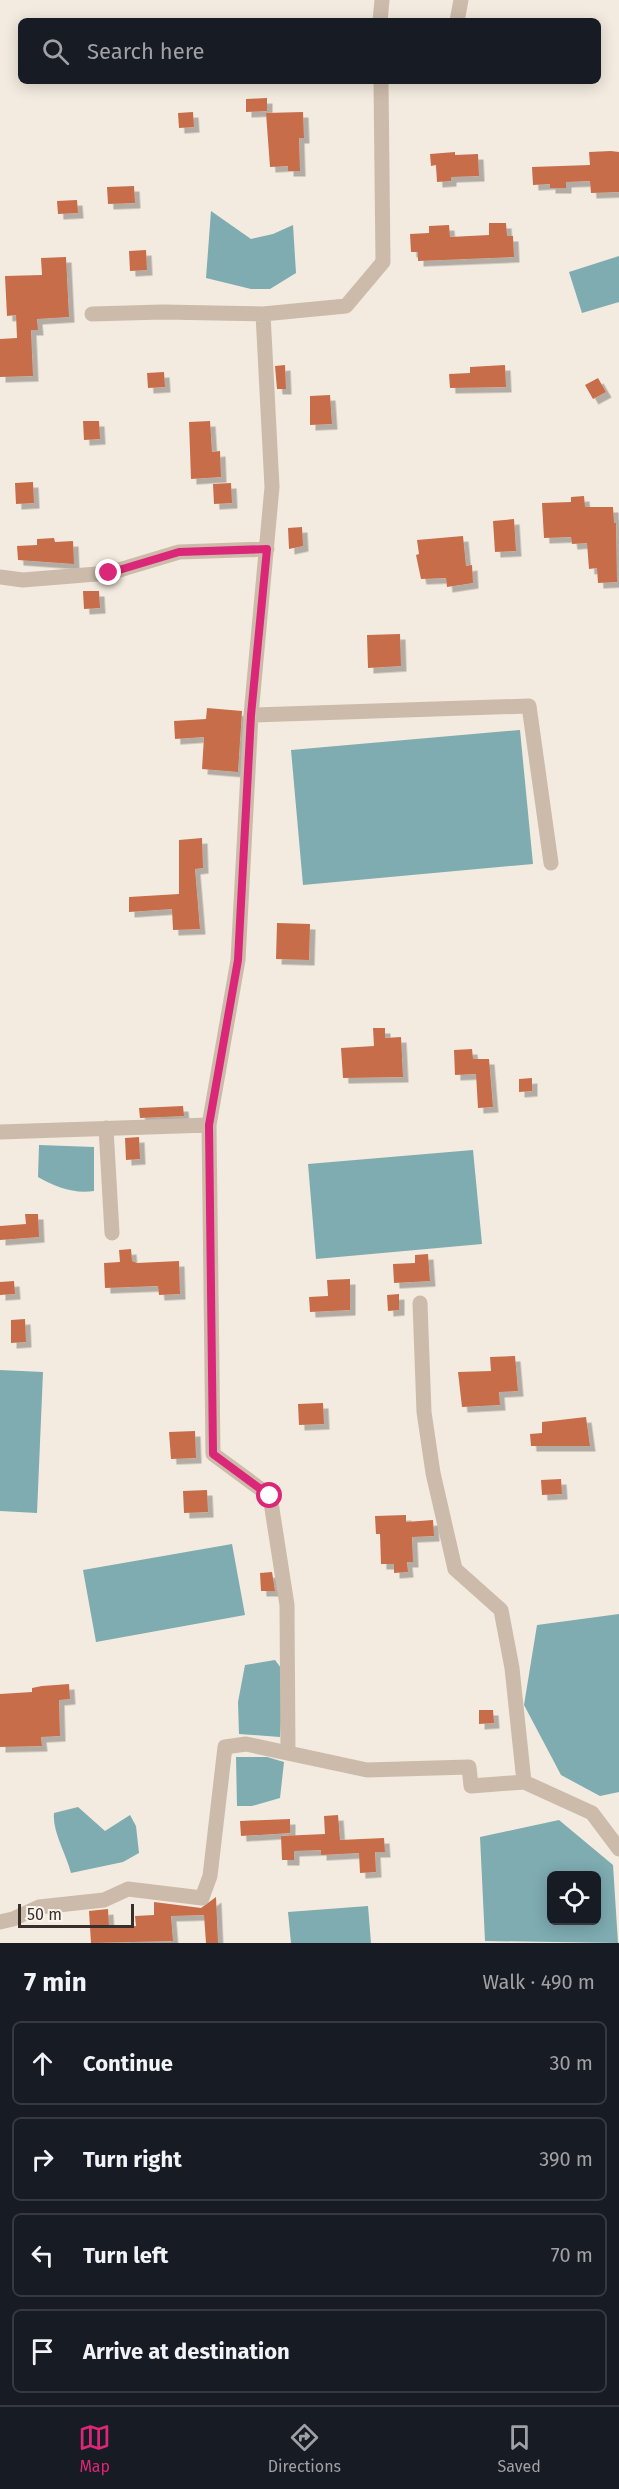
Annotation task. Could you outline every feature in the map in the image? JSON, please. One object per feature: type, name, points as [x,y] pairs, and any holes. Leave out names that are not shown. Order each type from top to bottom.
[{"type":"street","points":[[380,18],[382,0]]},
{"type":"street","points":[[458,18],[461,0]]},
{"type":"street","points":[[92,314],[162,312],[263,314],[346,306],[383,262],[381,84]]},
{"type":"street","points":[[263,314],[272,487],[251,715],[238,960],[209,1125],[213,1454],[270,1496],[287,1605],[288,1753]]},
{"type":"street","points":[[0,577],[23,580],[109,573],[179,552],[267,549]]},
{"type":"street","points":[[251,715],[529,706],[551,863]]},
{"type":"street","points":[[0,1132],[209,1125]]},
{"type":"street","points":[[106,1128],[112,1233]]},
{"type":"street","points":[[420,1303],[424,1412],[433,1473],[455,1569],[501,1610],[512,1668],[524,1782]]},
{"type":"street","points":[[0,1922],[13,1919],[39,1907],[104,1900],[128,1889],[202,1898],[210,1876],[225,1747],[246,1744],[367,1770],[469,1767],[471,1786],[524,1782],[592,1813],[619,1850]]},
{"type":"water","points":[[211,211],[251,239],[273,234],[293,225],[296,273],[270,289],[251,289],[206,278]]},
{"type":"water","points":[[619,256],[619,302],[582,313],[569,272]]},
{"type":"water","points":[[520,730],[533,864],[303,885],[291,750]]},
{"type":"water","points":[[39,1145],[94,1147],[94,1191],[65,1189],[38,1177]]},
{"type":"water","points":[[473,1150],[482,1244],[316,1259],[308,1164]]},
{"type":"water","points":[[0,1370],[43,1372],[37,1513],[0,1511]]},
{"type":"water","points":[[232,1544],[245,1615],[96,1642],[83,1570]]},
{"type":"water","points":[[619,1614],[619,1792],[600,1796],[561,1775],[524,1705],[537,1625]]},
{"type":"water","points":[[275,1660],[284,1672],[280,1737],[239,1734],[238,1702],[245,1665]]},
{"type":"water","points":[[236,1757],[267,1757],[284,1762],[280,1798],[252,1806],[237,1806]]},
{"type":"water","points":[[78,1807],[105,1831],[130,1815],[136,1826],[139,1853],[123,1862],[71,1873],[57,1835],[54,1813]]},
{"type":"water","points":[[559,1820],[613,1865],[618,1943],[485,1941],[480,1837]]},
{"type":"water","points":[[368,1906],[371,1943],[291,1943],[288,1912]]},
{"type":"building","points":[[267,98],[267,111],[246,112],[246,99]]},
{"type":"building","points":[[193,112],[194,127],[179,128],[178,113]]},
{"type":"building","points":[[303,112],[304,138],[299,138],[300,171],[288,171],[288,166],[270,167],[266,113]]},
{"type":"building","points":[[455,152],[455,155],[478,154],[479,176],[451,177],[451,181],[437,182],[436,165],[431,166],[430,154]]},
{"type":"building","points":[[589,152],[619,152],[619,192],[591,193],[590,181],[566,182],[566,188],[550,188],[550,184],[533,185],[532,167],[590,165]]},
{"type":"building","points":[[134,186],[135,203],[108,204],[107,187]]},
{"type":"building","points":[[77,200],[78,213],[58,214],[57,201]]},
{"type":"building","points":[[489,223],[506,223],[507,236],[513,236],[514,257],[418,261],[418,252],[411,252],[410,234],[429,233],[429,226],[449,225],[450,237],[489,235]]},
{"type":"building","points":[[146,250],[147,270],[130,271],[129,251]]},
{"type":"building","points":[[66,257],[69,317],[37,319],[38,330],[31,330],[33,376],[0,377],[0,339],[17,338],[16,315],[7,316],[5,276],[42,275],[41,258]]},
{"type":"building","points":[[285,365],[286,389],[277,389],[275,366]]},
{"type":"building","points":[[505,365],[506,387],[450,388],[449,374],[470,373],[470,367]]},
{"type":"building","points":[[164,372],[165,387],[148,388],[147,373]]},
{"type":"building","points":[[598,378],[606,392],[593,399],[585,385]]},
{"type":"building","points":[[330,395],[332,424],[310,425],[310,396]]},
{"type":"building","points":[[83,421],[99,421],[100,439],[84,440]]},
{"type":"building","points":[[210,421],[212,452],[220,451],[221,477],[191,479],[189,422]]},
{"type":"building","points":[[33,482],[34,503],[16,504],[15,483]]},
{"type":"building","points":[[231,483],[232,503],[214,504],[213,484]]},
{"type":"building","points":[[584,496],[585,507],[613,507],[614,523],[616,523],[617,582],[598,583],[597,568],[589,569],[587,543],[572,544],[571,537],[544,538],[542,503],[571,502],[571,497]]},
{"type":"building","points":[[514,519],[516,551],[495,552],[493,521]]},
{"type":"building","points":[[302,527],[303,546],[289,549],[288,528]]},
{"type":"building","points":[[463,536],[466,566],[472,565],[473,583],[447,587],[446,578],[421,579],[416,555],[419,554],[417,540]]},
{"type":"building","points":[[54,538],[55,542],[73,541],[74,564],[18,560],[17,546],[37,545],[37,539]]},
{"type":"building","points":[[83,591],[99,591],[100,608],[84,609]]},
{"type":"building","points":[[400,634],[401,666],[368,668],[367,635]]},
{"type":"building","points":[[207,708],[242,711],[238,772],[202,769],[204,737],[175,739],[174,721],[206,719]]},
{"type":"building","points":[[202,838],[203,868],[195,869],[200,929],[173,930],[172,909],[129,912],[129,897],[179,894],[179,840]]},
{"type":"building","points":[[277,923],[310,924],[309,960],[276,959]]},
{"type":"building","points":[[373,1028],[385,1028],[385,1038],[401,1037],[403,1077],[343,1078],[341,1048],[374,1046]]},
{"type":"building","points":[[472,1049],[473,1059],[489,1059],[493,1107],[478,1108],[476,1074],[455,1075],[454,1050]]},
{"type":"building","points":[[532,1078],[532,1091],[519,1092],[519,1079]]},
{"type":"building","points":[[183,1106],[184,1116],[140,1118],[139,1108]]},
{"type":"building","points":[[139,1137],[140,1159],[126,1160],[125,1138]]},
{"type":"building","points":[[25,1214],[38,1214],[39,1237],[0,1240],[0,1226],[26,1224]]},
{"type":"building","points":[[131,1249],[132,1261],[137,1263],[179,1261],[180,1294],[159,1295],[158,1286],[105,1288],[104,1263],[120,1262],[119,1250]]},
{"type":"building","points":[[428,1254],[430,1281],[394,1283],[393,1264],[415,1263],[415,1255]]},
{"type":"building","points":[[350,1279],[350,1310],[310,1312],[309,1297],[328,1296],[327,1280]]},
{"type":"building","points":[[14,1281],[15,1294],[0,1295],[0,1282]]},
{"type":"building","points":[[399,1294],[399,1310],[388,1311],[387,1295]]},
{"type":"building","points":[[25,1319],[26,1342],[11,1343],[11,1320]]},
{"type":"building","points":[[515,1356],[518,1391],[499,1392],[500,1405],[462,1407],[458,1372],[491,1371],[490,1357]]},
{"type":"building","points":[[323,1403],[324,1424],[299,1425],[298,1404]]},
{"type":"building","points":[[586,1417],[590,1446],[531,1446],[530,1434],[542,1433],[542,1422]]},
{"type":"building","points":[[195,1431],[196,1458],[171,1459],[169,1432]]},
{"type":"building","points":[[561,1479],[562,1494],[542,1495],[541,1480]]},
{"type":"building","points":[[207,1490],[208,1512],[184,1513],[183,1491]]},
{"type":"building","points":[[406,1515],[406,1522],[433,1520],[434,1536],[412,1537],[413,1562],[407,1562],[408,1572],[394,1573],[394,1564],[381,1564],[380,1534],[376,1534],[375,1516]]},
{"type":"building","points":[[272,1572],[275,1591],[261,1591],[260,1573]]},
{"type":"building","points":[[69,1684],[70,1699],[59,1700],[60,1736],[41,1737],[42,1746],[0,1747],[0,1694],[32,1692],[32,1688]]},
{"type":"building","points":[[479,1710],[493,1710],[494,1723],[479,1724]]},
{"type":"building","points":[[338,1815],[340,1840],[384,1838],[385,1852],[375,1852],[376,1872],[360,1873],[359,1853],[321,1855],[321,1850],[294,1851],[294,1860],[282,1860],[281,1836],[325,1834],[324,1816]]},
{"type":"building","points":[[290,1819],[290,1833],[241,1836],[240,1821]]},
{"type":"building","points":[[216,1897],[218,1943],[206,1943],[204,1915],[171,1916],[173,1941],[91,1943],[89,1911],[108,1909],[109,1927],[136,1926],[135,1916],[154,1915],[154,1902],[201,1908]]},
{"type":"route","points":[[109,573],[179,552],[267,549],[251,715],[238,960],[209,1125],[213,1454],[270,1496]]}]
